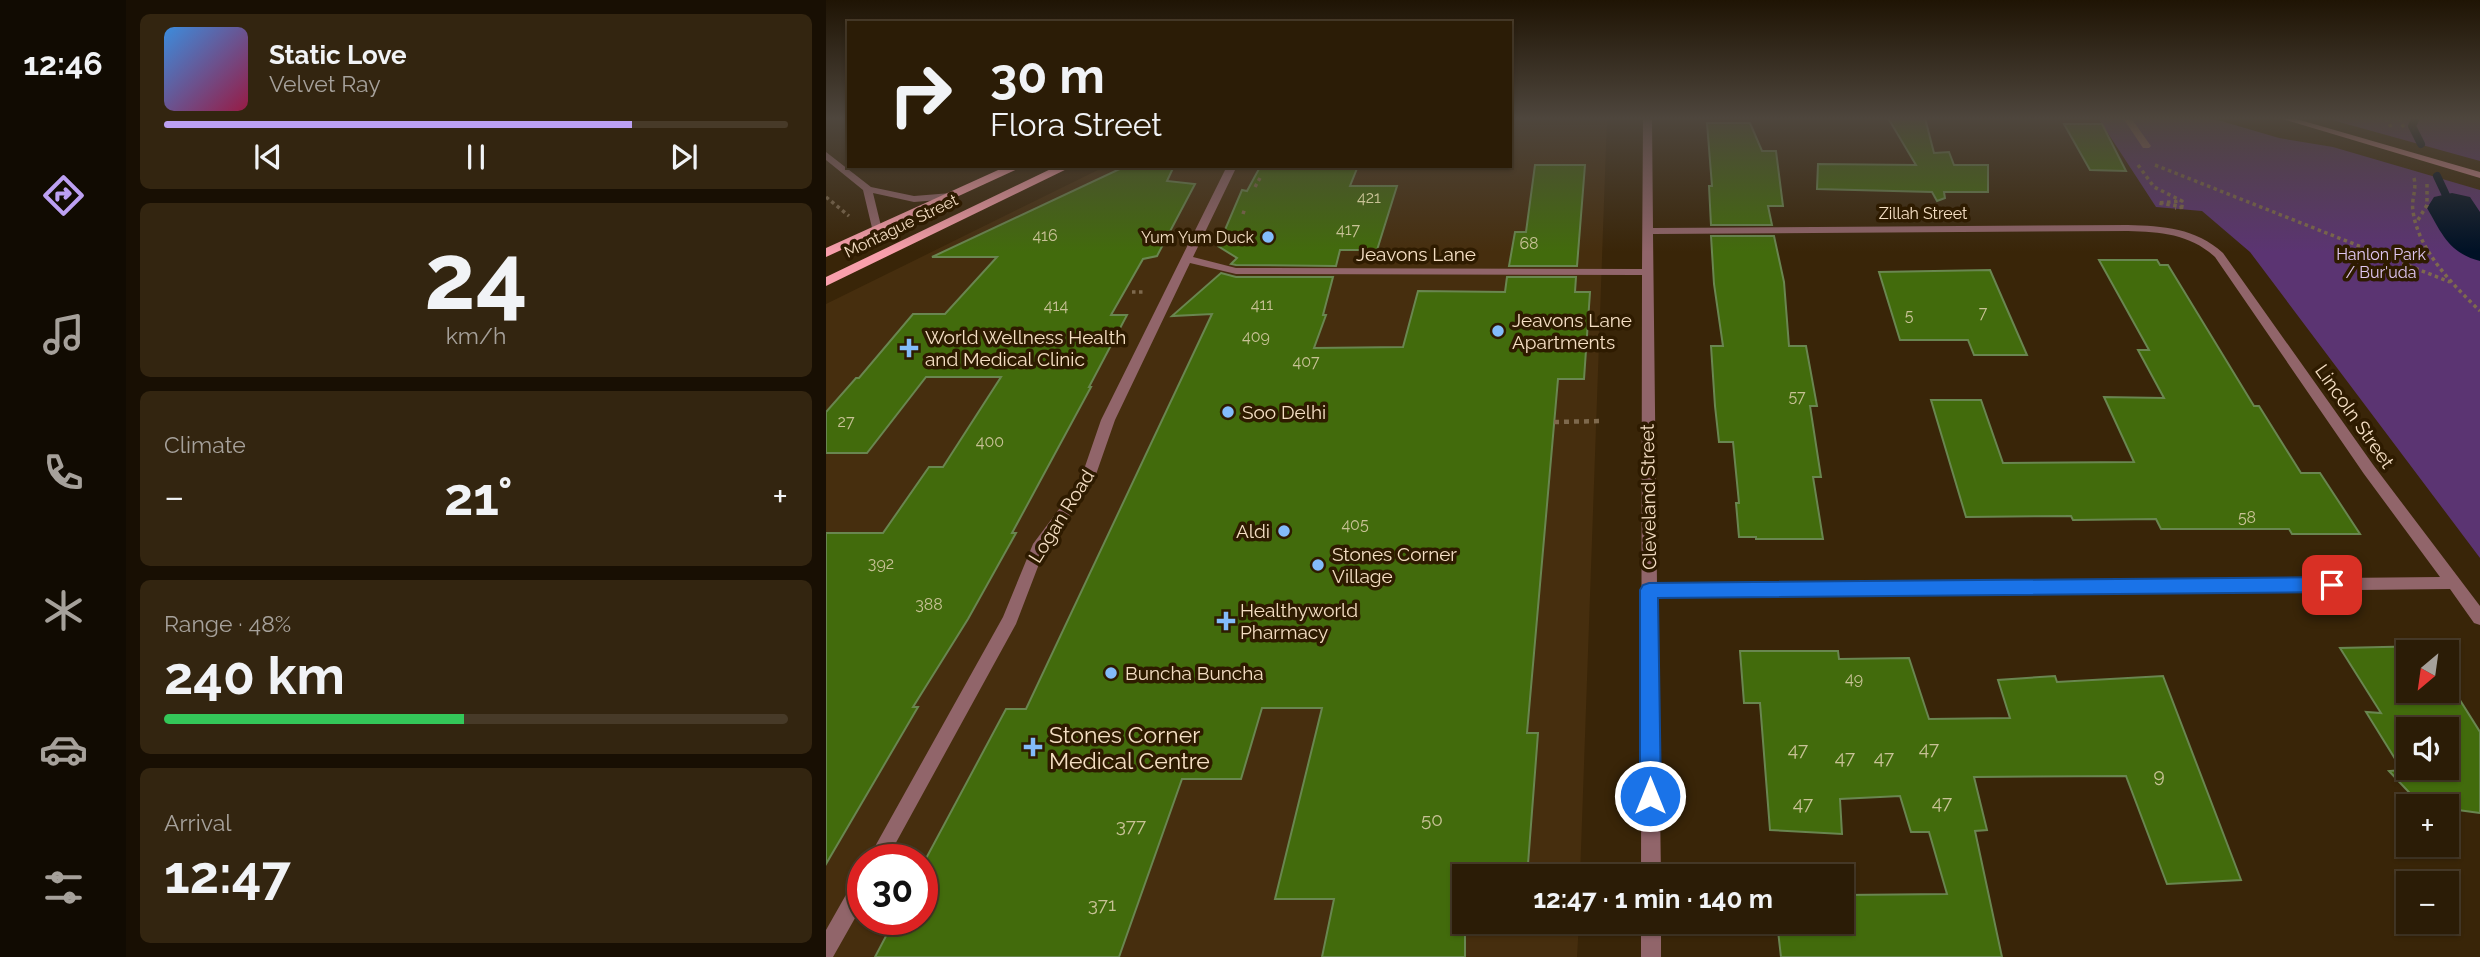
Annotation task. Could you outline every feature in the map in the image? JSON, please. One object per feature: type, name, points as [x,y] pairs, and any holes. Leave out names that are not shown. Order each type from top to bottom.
[{"type":"main road","points":[[2438,163],[2480,175]]},
{"type":"main road","name":"Montague Street","points":[[826,253],[1014,168]]},
{"type":"main road","name":"Montague Street","points":[[826,282],[1063,168]]},
{"type":"street","points":[[835,163],[867,189],[914,200],[951,197]]},
{"type":"street","name":"Cleveland Street","points":[[1647,163],[1651,864]]},
{"type":"street","name":"Logan Road","points":[[885,844],[1010,620],[1038,548],[1086,483],[1108,420],[1231,168]]},
{"type":"street","points":[[867,189],[867,201],[873,210],[877,230]]},
{"type":"street","name":"Zillah Street","points":[[1648,231],[2153,229],[2197,238]]},
{"type":"street","name":"Lincoln Street","points":[[2197,238],[2219,255],[2369,471],[2480,618]]},
{"type":"street","name":"Jeavons Lane","points":[[1186,259],[1236,271],[1647,272]]},
{"type":"street","points":[[1649,590],[2453,583]]},
{"type":"street","points":[[826,950],[847,913]]},
{"type":"street","points":[[1651,934],[1651,957]]},
{"type":"path","points":[[2136,163],[2154,187],[2182,201],[2158,203],[2185,207],[2162,210],[2153,229]]},
{"type":"path","points":[[2147,163],[2220,188],[2380,257],[2450,282]]},
{"type":"path","points":[[2411,169],[2417,189],[2413,212],[2423,239],[2450,282],[2480,311]]},
{"type":"path","points":[[2418,220],[2427,205],[2429,194],[2425,173]]},
{"type":"path","points":[[1255,187],[1260,178]]},
{"type":"path","points":[[826,197],[852,218]]},
{"type":"path","points":[[1243,214],[1245,208]]},
{"type":"path","points":[[1554,422],[1603,421]]},
{"type":"shaded area","points":[[1512,163],[1605,163],[1580,864],[1452,864],[1452,934],[1578,934],[1577,957],[826,957],[826,304],[1102,168],[1512,168]]},
{"type":"green space","name":"Hanlon Park / Bur'uda","points":[[2127,163],[2387,163],[2480,190],[2480,558],[2250,252],[2202,211],[2156,207]]},
{"type":"building","points":[[1710,163],[1777,163],[1783,206],[1768,206],[1772,225],[1711,225],[1709,186],[1712,186]]},
{"type":"building","points":[[1915,163],[1988,165],[1988,192],[1944,192],[1945,198],[1937,201],[1932,192],[1817,189],[1818,164],[1916,165]]},
{"type":"building","points":[[2086,163],[2122,163],[2126,171],[2090,170]]},
{"type":"building","points":[[1535,165],[1585,165],[1577,266],[1509,266],[1515,232],[1526,232]]},
{"type":"building","points":[[1122,168],[1173,168],[1167,181],[1195,184],[1157,256],[1143,259],[1111,315],[1127,315],[1012,533],[1016,533],[968,619],[913,707],[918,707],[826,864],[826,533],[883,533],[929,467],[943,467],[1001,377],[926,377],[867,453],[826,453],[826,412],[856,378],[859,378],[913,314],[945,314],[997,257],[932,257]]},
{"type":"building","points":[[1259,168],[1357,168],[1350,186],[1397,186],[1377,250],[1340,250],[1336,266],[1231,264],[1237,258],[1218,246],[1242,190],[1247,191]]},
{"type":"building","points":[[1711,236],[1774,236],[1784,282],[1789,346],[1806,346],[1817,406],[1810,406],[1821,477],[1813,477],[1823,539],[1739,537],[1736,503],[1739,503],[1733,442],[1719,442],[1715,406],[1711,346],[1723,346],[1714,284]]},
{"type":"building","points":[[2099,260],[2157,260],[2160,265],[2168,265],[2254,406],[2259,406],[2301,473],[2320,473],[2360,534],[2292,534],[2289,529],[2161,529],[2156,519],[2073,520],[2071,516],[1966,517],[1931,400],[1981,400],[2003,463],[2134,462],[2104,397],[2164,398],[2138,350],[2149,350]]},
{"type":"building","points":[[1990,270],[2027,355],[1974,355],[1968,340],[1900,340],[1879,272]]},
{"type":"building","points":[[1221,273],[1236,277],[1333,277],[1323,315],[1326,315],[1314,348],[1403,347],[1418,291],[1505,292],[1507,277],[1576,277],[1575,292],[1590,292],[1584,379],[1558,379],[1527,733],[1538,733],[1528,864],[1452,864],[1452,934],[1465,934],[1465,957],[1322,957],[1334,899],[1275,899],[1322,708],[1262,708],[1241,779],[1182,779],[1119,957],[875,957],[887,935],[938,935],[938,844],[934,844],[1006,709],[1026,709],[1212,314],[1172,316]]},
{"type":"building","points":[[2396,647],[2396,704],[2459,704],[2459,699],[2480,732],[2480,813],[2459,810],[2459,794],[2411,794],[2397,780],[2459,780],[2459,717],[2396,717],[2396,760],[2366,712],[2381,713],[2340,648]]},
{"type":"building","points":[[1740,651],[1838,651],[1839,659],[1909,658],[1929,719],[2010,718],[1998,680],[2055,676],[2057,682],[2163,676],[2241,880],[2167,884],[2126,776],[1974,777],[1987,830],[1975,831],[2002,957],[1781,957],[1778,934],[1854,934],[1854,895],[1947,894],[1929,832],[1911,832],[1900,796],[1840,799],[1842,834],[1770,830],[1760,703],[1744,703]]},
{"type":"waterway","points":[[2437,176],[2452,208]]},
{"type":"waterway","points":[[2452,208],[2468,234],[2480,245]]},
{"type":"place","name":"Yum Yum Duck","points":[[1268,237]]},
{"type":"place","name":"Jeavons Lane Apartments","points":[[1498,331]]},
{"type":"place","name":"World Wellness Health and Medical Clinic","points":[[909,348]]},
{"type":"place","name":"Soo Delhi","points":[[1228,412]]},
{"type":"place","name":"Aldi","points":[[1284,531]]},
{"type":"place","name":"Stones Corner Village","points":[[1318,565]]},
{"type":"place","name":"Healthyworld Pharmacy","points":[[1226,621]]},
{"type":"place","name":"Buncha Buncha","points":[[1111,673]]},
{"type":"place","name":"Stones Corner Medical Centre","points":[[1033,747]]},
{"type":"route","points":[[1650,796],[1649,590],[2332,585]]}]
